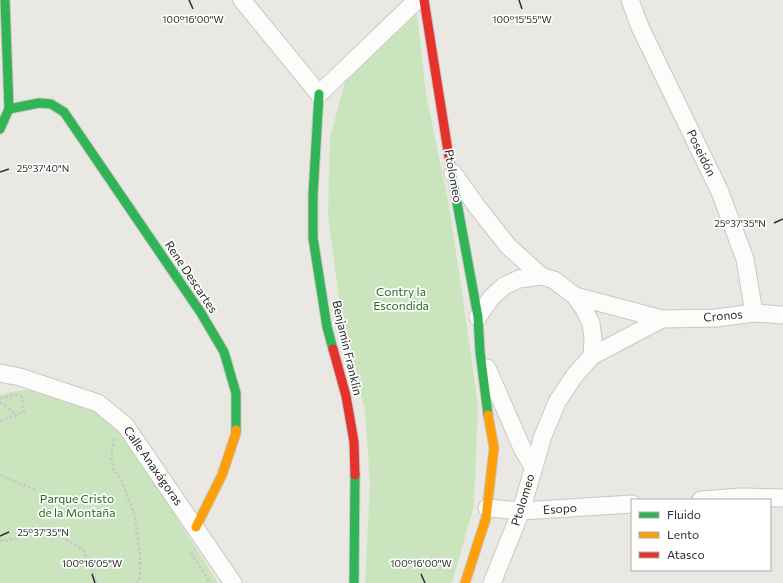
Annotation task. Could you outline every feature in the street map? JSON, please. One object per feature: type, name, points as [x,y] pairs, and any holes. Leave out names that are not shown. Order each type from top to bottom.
[{"type":"street","points":[[0,129],[9,109],[5,0]]},
{"type":"street","points":[[242,0],[319,94],[417,0]]},
{"type":"street","name":"Ptolomeo","points":[[424,0],[451,171],[478,317],[480,352],[494,448],[486,518],[465,583]]},
{"type":"street","name":"Poseidón","points":[[630,0],[640,27],[720,192],[745,259],[754,313]]},
{"type":"street","name":"Benjamin Franklin","points":[[319,94],[313,195],[313,238],[327,327],[346,396],[354,442],[354,583]]},
{"type":"street","name":"Rene Descartes","points":[[9,109],[39,103],[50,104],[64,112],[201,313],[224,352],[236,393],[236,433],[222,475],[196,527]]},
{"type":"street","points":[[451,171],[508,246],[541,276]]},
{"type":"street","points":[[478,317],[491,298],[504,286],[519,279],[541,276],[554,280],[574,296],[584,309],[591,323],[593,339],[592,356],[575,375],[558,402],[543,436],[533,467]]},
{"type":"street","name":"Cronos","points":[[574,296],[662,319],[716,318],[754,313],[783,315]]},
{"type":"street","name":"Cronos","points":[[592,356],[662,319]]},
{"type":"street","name":"Ptolomeo","points":[[480,352],[523,450],[533,467],[521,511],[492,583]]},
{"type":"street","name":"Calle Anaxágoras","points":[[0,373],[21,385],[98,403],[125,425],[234,583]]},
{"type":"street","points":[[0,385],[21,385]]},
{"type":"street","points":[[721,499],[783,498]]},
{"type":"street","name":"Esopo","points":[[487,508],[521,511],[631,504]]},
{"type":"path","points":[[21,385],[28,395]]},
{"type":"path","points":[[0,398],[21,385]]},
{"type":"path","points":[[0,421],[24,412],[21,385]]},
{"type":"path","points":[[0,402],[17,415]]},
{"type":"path","points":[[125,425],[114,438],[111,458],[113,468],[121,479],[134,514],[140,553],[140,578],[138,583]]},
{"type":"path","points":[[110,432],[118,445]]},
{"type":"path","points":[[0,475],[37,491]]},
{"type":"path","points":[[0,540],[6,541],[48,529],[83,549],[97,583]]},
{"type":"path","points":[[190,550],[210,583]]},
{"type":"green space","name":"Contry la Escondida","points":[[417,13],[426,94],[448,201],[478,405],[474,506],[452,583],[365,583],[370,483],[365,411],[341,313],[328,216],[330,137],[346,78]]},
{"type":"green space","name":"Parque Cristo de la Montaña","points":[[32,389],[91,404],[121,430],[218,583],[0,583],[0,395]]},
{"type":"traffic: fast","points":[[0,129],[9,109],[5,0]]},
{"type":"traffic: fast","points":[[319,94],[313,195],[313,238],[327,327],[333,349]]},
{"type":"traffic: fast","points":[[9,109],[39,103],[51,104],[64,112],[201,313],[224,352],[236,393],[236,430]]},
{"type":"traffic: fast","points":[[451,170],[478,317],[480,352],[488,415]]},
{"type":"traffic: fast","points":[[354,583],[355,475]]},
{"type":"traffic: slow","points":[[465,583],[486,518],[494,448],[488,415]]},
{"type":"traffic: slow","points":[[196,527],[222,475],[236,430]]},
{"type":"traffic: jam","points":[[424,0],[451,170]]},
{"type":"traffic: jam","points":[[333,349],[346,396],[354,442],[355,475]]}]
